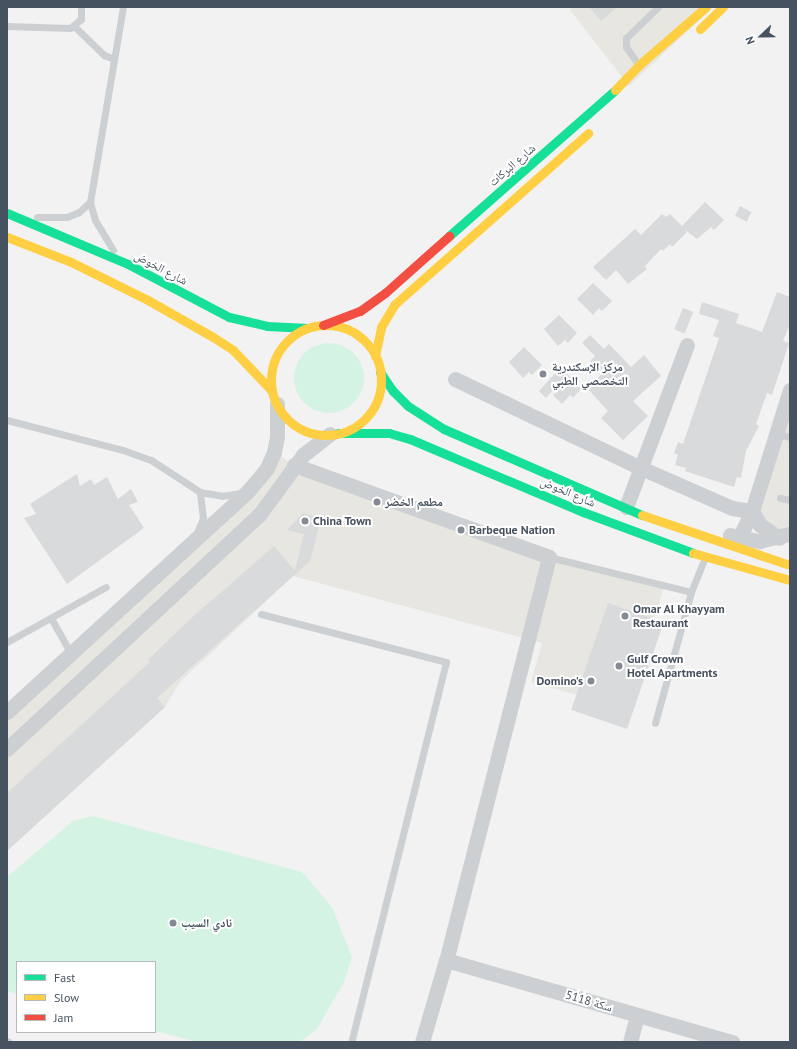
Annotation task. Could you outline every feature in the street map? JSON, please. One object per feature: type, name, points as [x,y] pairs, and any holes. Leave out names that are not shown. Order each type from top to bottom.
[{"type":"main road","name":"شارع البركات","points":[[323,325],[373,303],[611,94],[640,65],[706,7]]},
{"type":"main road","points":[[694,35],[723,7]]},
{"type":"main road","points":[[548,171],[559,152],[642,72],[640,65]]},
{"type":"main road","points":[[375,356],[381,327],[395,304],[548,171],[594,127]]},
{"type":"main road","name":"شارع الخوض","points":[[7,212],[128,264],[229,317],[267,326],[308,328]]},
{"type":"main road","points":[[7,236],[71,262],[146,298],[213,337],[233,350],[274,398],[286,417],[298,427],[314,433],[334,434],[353,427],[366,417],[377,398],[380,372],[375,356],[366,342],[354,332],[339,326],[323,325],[308,328],[294,335],[278,353],[271,375],[274,398]]},
{"type":"main road","name":"شارع الخوض","points":[[380,372],[393,391],[424,418],[656,520],[749,553],[790,564]]},
{"type":"main road","name":"شارع الخوض","points":[[334,434],[389,433],[430,445],[583,512],[705,558],[790,580]]},
{"type":"street","points":[[626,507],[687,345]]},
{"type":"street","points":[[455,379],[641,468],[732,508],[752,511]]},
{"type":"street","points":[[739,538],[752,511],[790,390]]},
{"type":"street","points":[[10,708],[248,491],[267,468],[274,452],[277,437],[274,398]]},
{"type":"street","points":[[7,749],[259,515],[270,502],[294,465],[312,446],[334,434]]},
{"type":"street","points":[[294,465],[549,557],[446,960],[422,1042]]},
{"type":"street","points":[[752,511],[760,525],[785,536]]},
{"type":"street","points":[[656,520],[686,523],[739,538],[760,541],[785,536]]},
{"type":"street","name":"سكة 5118","points":[[446,960],[732,1042]]},
{"type":"street","points":[[630,1042],[637,1015]]},
{"type":"lane","points":[[74,26],[81,19],[81,7]]},
{"type":"lane","points":[[123,7],[90,202],[103,237],[128,264]]},
{"type":"lane","points":[[640,65],[628,51],[626,38],[658,7]]},
{"type":"lane","points":[[7,26],[74,26],[104,55],[114,59]]},
{"type":"lane","points":[[18,216],[67,216],[79,212],[90,202]]},
{"type":"lane","points":[[7,420],[123,450],[151,460],[200,492],[222,496],[248,491]]},
{"type":"lane","points":[[775,434],[790,437]]},
{"type":"lane","points":[[194,541],[203,518],[200,492]]},
{"type":"lane","points":[[780,498],[790,500]]},
{"type":"lane","points":[[549,557],[691,592]]},
{"type":"lane","points":[[655,722],[691,592],[705,558]]},
{"type":"lane","points":[[7,642],[106,586]]},
{"type":"lane","points":[[261,614],[446,662],[351,1042]]},
{"type":"lane","points":[[50,618],[71,654]]},
{"type":"shaded area","points":[[573,7],[713,7],[629,86],[570,10]]},
{"type":"shaded area","points":[[790,411],[790,543],[759,545],[761,509]]},
{"type":"shaded area","points":[[274,452],[294,465],[549,557],[664,586],[627,709],[531,682],[542,643],[293,576],[180,682],[165,707],[7,851],[7,712],[194,541]]},
{"type":"green space","points":[[329,343],[348,349],[358,359],[364,378],[358,397],[348,407],[329,413],[310,407],[300,397],[294,378],[300,359],[310,349]]},
{"type":"green space","name":"نادي السيب","points":[[93,816],[302,872],[332,907],[352,957],[344,982],[317,1029],[300,1042],[198,1042],[156,1031],[156,961],[16,961],[16,994],[7,991],[7,877],[73,821]]},
{"type":"building","points":[[589,7],[617,7],[601,21]]},
{"type":"building","points":[[705,202],[724,220],[714,230],[711,227],[697,239],[684,229],[687,232],[672,247],[670,244],[663,251],[661,249],[645,266],[647,269],[628,284],[616,270],[606,280],[593,267],[635,229],[641,235],[662,214],[666,217],[670,214],[682,226]]},
{"type":"building","points":[[740,206],[752,212],[747,222],[735,216]]},
{"type":"building","points":[[593,283],[612,301],[602,311],[599,308],[593,315],[577,299]]},
{"type":"building","points":[[777,292],[790,297],[790,324],[783,341],[789,343],[772,395],[767,393],[756,424],[759,426],[746,451],[741,478],[737,477],[734,487],[685,471],[686,468],[675,465],[678,455],[674,453],[678,442],[683,444],[719,338],[713,336],[719,320],[699,314],[702,302],[739,314],[736,323],[762,332]]},
{"type":"building","points":[[683,308],[693,312],[685,333],[674,329]]},
{"type":"building","points":[[559,315],[577,333],[568,343],[565,340],[558,346],[544,329]]},
{"type":"building","points":[[590,335],[604,349],[609,344],[631,367],[644,355],[661,376],[633,401],[648,416],[623,440],[601,418],[608,411],[587,388],[603,373],[590,361],[595,356],[582,343]]},
{"type":"building","points":[[524,347],[542,365],[532,375],[529,372],[523,378],[509,362]]},
{"type":"building","points":[[561,367],[581,389],[573,398],[570,395],[562,404],[553,395],[557,391],[554,389],[546,398],[539,391]]},
{"type":"building","points":[[77,474],[80,486],[91,479],[94,485],[107,477],[118,499],[131,489],[138,502],[129,505],[144,528],[67,584],[24,518],[36,514],[30,504]]},
{"type":"building","points":[[303,513],[321,518],[310,561],[157,698],[165,707],[7,851],[7,793],[150,662],[148,660],[188,621],[274,546],[295,571],[304,534],[287,530]]},
{"type":"building","name":"Gulf Crown Hotel Apartments","points":[[608,603],[664,622],[627,729],[571,710]]},
{"type":"traffic: fast","points":[[449,236],[615,90]]},
{"type":"traffic: fast","points":[[7,213],[128,264],[229,317],[267,326],[308,328]]},
{"type":"traffic: fast","points":[[380,372],[393,391],[408,406],[444,429],[642,515]]},
{"type":"traffic: fast","points":[[338,433],[389,433],[410,439],[583,512],[693,553]]},
{"type":"traffic: slow","points":[[615,90],[639,65],[706,7]]},
{"type":"traffic: slow","points":[[700,29],[723,7]]},
{"type":"traffic: slow","points":[[375,356],[381,327],[395,304],[588,133]]},
{"type":"traffic: slow","points":[[7,237],[71,262],[146,299],[213,337],[233,350],[272,391]]},
{"type":"traffic: slow","points":[[326,325],[337,326],[347,330],[365,341],[376,359],[380,369],[381,380],[380,391],[376,401],[365,419],[347,430],[337,434],[326,435],[315,434],[305,430],[287,419],[276,401],[272,391],[271,380],[272,369],[276,359],[287,341],[305,330],[315,326],[326,325]]},
{"type":"traffic: slow","points":[[642,515],[790,565]]},
{"type":"traffic: slow","points":[[693,553],[790,580]]},
{"type":"traffic: jam","points":[[323,325],[360,311],[385,293],[449,236]]},
{"type":"place","name":"مركز الإسكندرية التخصصي الطبي","points":[[543,374]]},
{"type":"place","name":"مطعم الخضر","points":[[377,502]]},
{"type":"place","name":"China Town","points":[[305,521]]},
{"type":"place","name":"Barbeque Nation","points":[[461,530]]},
{"type":"place","name":"Omar Al Khayyam Restaurant","points":[[625,616]]},
{"type":"place","name":"Gulf Crown Hotel Apartments","points":[[619,666]]},
{"type":"place","name":"Domino's","points":[[591,681]]},
{"type":"place","name":"نادي السيب","points":[[173,923]]}]
